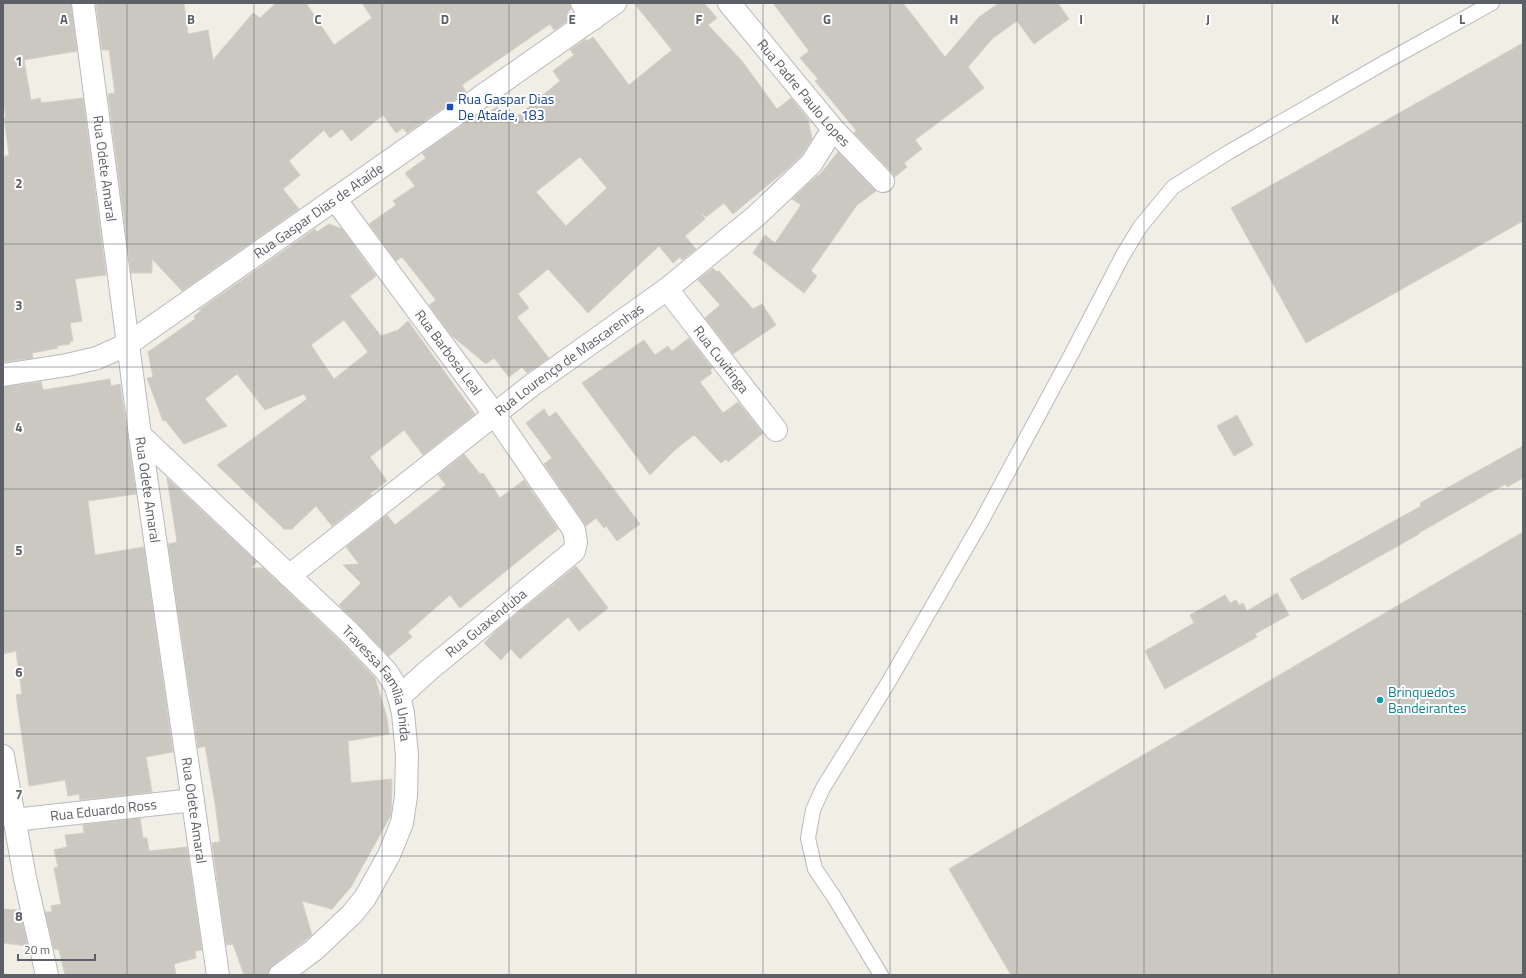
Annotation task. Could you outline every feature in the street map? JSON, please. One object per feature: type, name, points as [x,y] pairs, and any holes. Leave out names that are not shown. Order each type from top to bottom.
[{"type":"street","name":"Rua Odete Amaral","points":[[83,3],[140,435],[218,975]]},
{"type":"street","name":"Rua Gaspar Dias de Ataíde","points":[[3,375],[67,365],[97,358],[128,344],[335,199],[588,11],[615,3]]},
{"type":"street","name":"Rua Padre Paulo Lopes","points":[[728,3],[833,129],[883,181]]},
{"type":"street","name":"Rua Lourenço de Mascarenhas","points":[[289,576],[532,385],[667,289],[756,216],[805,169],[818,153],[833,129]]},
{"type":"street","name":"Rua Barbosa Leal","points":[[335,199],[495,415],[574,530],[576,542],[574,551]]},
{"type":"street","name":"Rua Cuvitinga","points":[[667,289],[776,430]]},
{"type":"street","name":"Travessa Família Unida","points":[[140,435],[349,632],[386,671],[395,685],[399,697],[403,713],[407,755],[406,796],[402,823],[389,855],[373,886],[352,914],[314,950],[280,975]]},
{"type":"street","name":"Rua Guaxenduba","points":[[399,697],[436,664],[574,551]]},
{"type":"street","points":[[3,756],[25,878],[47,975]]},
{"type":"street","name":"Rua Eduardo Ross","points":[[14,820],[193,800]]},
{"type":"lane","points":[[881,975],[834,897],[815,869],[808,838],[813,810],[823,788],[888,683],[980,522],[1071,355],[1123,255],[1140,227],[1173,187],[1229,152],[1353,80],[1492,3]]},
{"type":"building","points":[[3,3],[71,3],[77,51],[24,60],[31,100],[40,98],[41,103],[83,98],[106,275],[75,279],[82,321],[70,323],[73,341],[70,342],[70,344],[32,353],[33,358],[3,362],[3,157],[9,155],[4,117],[6,117],[3,102]]},
{"type":"building","points":[[96,3],[184,3],[188,34],[208,30],[213,60],[253,13],[260,18],[276,3],[306,3],[334,45],[372,18],[362,3],[570,3],[571,9],[568,12],[572,18],[554,30],[550,24],[482,71],[462,85],[466,92],[407,133],[403,128],[396,133],[383,115],[351,141],[342,129],[330,138],[324,130],[289,161],[300,175],[283,189],[299,209],[182,291],[152,259],[152,273],[131,273],[108,94],[115,93],[109,50],[102,50]]},
{"type":"building","points":[[634,3],[704,3],[717,18],[708,25],[742,61],[777,109],[791,98],[808,119],[812,139],[801,156],[733,214],[724,203],[706,217],[701,213],[705,219],[685,236],[696,249],[682,260],[680,257],[673,263],[659,246],[588,313],[548,269],[518,294],[529,308],[517,317],[549,358],[527,373],[522,367],[509,377],[494,358],[486,364],[451,335],[429,305],[436,300],[402,257],[396,261],[369,224],[396,205],[393,201],[415,186],[405,173],[426,158],[422,153],[480,113],[483,116],[497,107],[509,123],[560,81],[553,71],[574,55],[570,50],[586,39],[587,41],[593,37],[629,85],[672,50]],"holes":[[[580,157],[607,188],[566,226],[536,192]]]},
{"type":"building","points":[[773,3],[903,3],[945,57],[979,17],[999,3],[1058,3],[1069,19],[1034,44],[1017,21],[993,38],[968,67],[984,88],[915,140],[922,149],[904,163],[907,167],[895,177],[892,172],[854,133],[856,130],[815,81],[818,79],[800,58],[809,51]]},
{"type":"building","points":[[1523,43],[1523,221],[1306,343],[1231,208]]},
{"type":"building","points":[[838,152],[876,191],[857,205],[811,271],[817,276],[804,293],[753,253],[765,235],[775,243],[801,205],[792,199],[818,175],[818,177]]},
{"type":"building","points":[[329,224],[342,229],[376,276],[350,296],[381,336],[398,330],[408,321],[475,414],[423,455],[404,430],[370,457],[387,481],[370,494],[372,495],[332,526],[316,506],[292,529],[284,529],[217,465],[307,399],[304,394],[265,410],[237,374],[205,399],[227,426],[184,444],[165,420],[163,421],[147,378],[153,377],[148,352],[195,319],[194,316],[201,311],[199,310],[315,229],[317,232]],"holes":[[[344,320],[368,352],[334,379],[311,345]]]},
{"type":"building","points":[[713,268],[717,272],[719,271],[753,309],[762,304],[776,325],[733,354],[705,318],[720,305],[698,280]]},
{"type":"building","points":[[689,338],[712,368],[710,370],[712,373],[700,382],[723,413],[738,402],[763,433],[728,462],[726,459],[721,463],[694,435],[676,449],[650,475],[582,383],[644,340],[655,355],[668,346],[672,351]]},
{"type":"building","points":[[110,379],[111,386],[120,384],[136,494],[88,501],[95,555],[144,547],[173,752],[146,757],[152,792],[80,800],[79,794],[68,796],[65,780],[29,786],[16,695],[22,694],[16,651],[3,654],[3,387],[41,382],[43,390]]},
{"type":"building","points":[[544,409],[549,417],[556,412],[640,524],[617,541],[606,526],[604,528],[596,518],[586,526],[544,464],[552,458],[526,423]]},
{"type":"building","points":[[1237,415],[1253,445],[1234,456],[1217,426]]},
{"type":"building","points":[[1523,446],[1523,478],[1507,487],[1506,484],[1487,494],[1302,600],[1290,579],[1421,506],[1420,503]]},
{"type":"building","points":[[464,454],[480,474],[483,473],[500,498],[524,480],[558,529],[460,608],[450,595],[408,632],[412,637],[389,656],[339,605],[361,583],[343,565],[359,564],[346,547],[387,515],[395,525],[446,485],[438,475]]},
{"type":"building","points":[[167,478],[257,562],[251,568],[263,568],[340,641],[375,678],[387,718],[389,734],[348,741],[351,783],[392,779],[391,815],[351,887],[332,909],[302,901],[312,935],[273,965],[266,975],[244,975],[233,944],[226,945],[212,843],[220,842],[215,803],[205,746],[198,748],[168,544],[177,542]]},
{"type":"building","name":"Brinquedos Bandeirantes","points":[[1523,532],[1523,975],[1011,975],[949,869]]},
{"type":"building","points":[[576,566],[608,608],[579,631],[568,617],[520,659],[511,649],[501,660],[484,643],[497,630]]},
{"type":"building","points":[[1277,593],[1289,615],[1255,634],[1257,637],[1165,689],[1145,651],[1194,623],[1190,615],[1225,595],[1230,603],[1236,600],[1239,605],[1243,603],[1247,611]]},
{"type":"building","points":[[140,818],[143,838],[147,838],[149,851],[187,847],[202,950],[195,951],[196,958],[174,964],[176,975],[65,975],[59,950],[54,949],[45,912],[52,912],[51,906],[61,904],[54,868],[58,867],[54,850],[67,847],[65,835],[84,833],[83,825]]},
{"type":"building","points":[[3,909],[20,910],[28,946],[3,943]]},
{"type":"place","name":"Rua Gaspar Dias De Ataíde, 183","points":[[450,107]]},
{"type":"place","name":"Brinquedos Bandeirantes","points":[[1380,700]]}]
